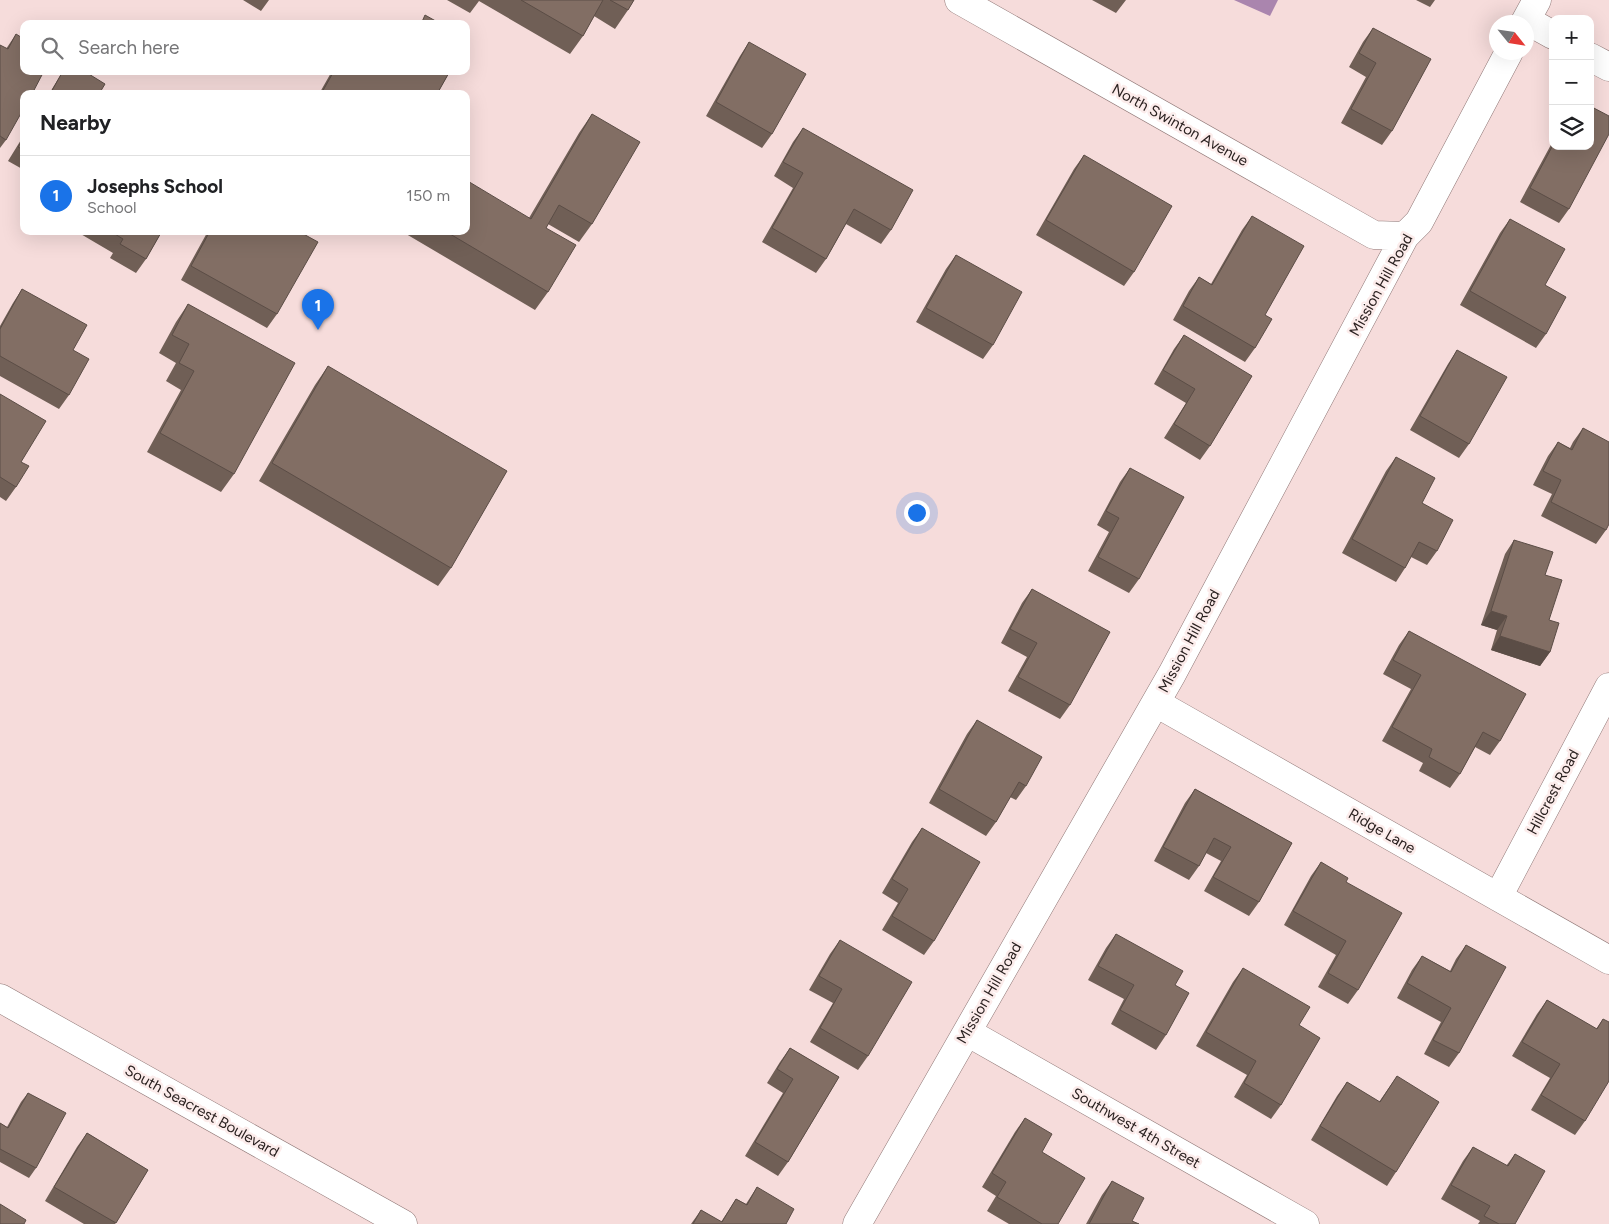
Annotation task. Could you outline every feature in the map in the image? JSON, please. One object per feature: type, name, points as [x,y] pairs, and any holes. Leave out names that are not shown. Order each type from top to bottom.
[{"type":"street","name":"North Swinton Avenue","points":[[959,0],[1374,235],[1405,236]]},
{"type":"street","points":[[1530,14],[1549,31]]},
{"type":"street","points":[[1594,59],[1609,67]]},
{"type":"street","name":"Mission Hill Road","points":[[857,1224],[1156,703],[1405,236],[1419,222],[1505,60]]},
{"type":"street","name":"Hillcrest Road","points":[[1498,897],[1609,687]]},
{"type":"street","name":"Ridge Lane","points":[[1156,703],[1609,960]]},
{"type":"street","name":"South Seacrest Boulevard","points":[[0,998],[403,1224]]},
{"type":"street","name":"Southwest 4th Street","points":[[967,1032],[1305,1224]]},
{"type":"shaded area","points":[[1234,0],[1278,0],[1270,16]]},
{"type":"building","points":[[521,0],[603,0],[583,36]]},
{"type":"building","points":[[610,0],[634,0],[628,10]]},
{"type":"building","points":[[425,15],[434,20],[423,20]]},
{"type":"building","points":[[1373,28],[1431,59],[1392,131],[1351,109],[1376,63],[1359,53]]},
{"type":"building","points":[[16,34],[20,36],[20,75],[42,75],[34,90],[20,90],[20,115],[6,140],[0,136],[0,45],[8,49]]},
{"type":"building","points":[[749,42],[806,74],[772,134],[716,102]]},
{"type":"building","points":[[61,75],[90,75],[105,84],[101,90],[52,90]]},
{"type":"building","points":[[332,75],[448,75],[439,90],[323,90]]},
{"type":"building","points":[[1594,108],[1609,116],[1609,134],[1569,209],[1530,188],[1550,150],[1594,150]]},
{"type":"building","points":[[592,114],[640,142],[592,224],[559,205],[546,228],[576,245],[548,292],[452,235],[470,235],[470,182],[531,219]]},
{"type":"building","points":[[803,128],[913,190],[891,230],[854,209],[826,259],[772,228],[803,173],[783,162]]},
{"type":"building","points":[[1084,155],[1172,206],[1134,272],[1046,220]]},
{"type":"building","points":[[1252,216],[1304,246],[1265,315],[1272,319],[1255,348],[1183,306],[1199,277],[1212,285]]},
{"type":"building","points":[[1510,219],[1565,249],[1545,285],[1566,297],[1546,334],[1470,291]]},
{"type":"building","points":[[116,235],[160,235],[146,259],[120,244],[123,239]]},
{"type":"building","points":[[208,235],[305,235],[318,242],[277,314],[191,266]]},
{"type":"building","points":[[956,255],[1022,292],[993,345],[926,308]]},
{"type":"building","points":[[22,289],[87,325],[73,350],[89,359],[69,395],[0,356],[0,329]]},
{"type":"building","points":[[188,304],[295,363],[234,474],[160,433],[194,371],[179,363],[189,344],[172,335]]},
{"type":"building","points":[[1184,335],[1252,376],[1210,446],[1174,424],[1195,389],[1163,370]]},
{"type":"building","points":[[1457,350],[1507,377],[1469,444],[1420,416]]},
{"type":"building","points":[[328,366],[507,471],[451,568],[272,463]]},
{"type":"building","points":[[0,394],[46,421],[21,462],[29,466],[16,487],[0,477]]},
{"type":"building","points":[[1583,428],[1609,442],[1609,524],[1606,530],[1551,502],[1561,480],[1543,471],[1558,442],[1572,450]]},
{"type":"building","points":[[1396,457],[1435,478],[1422,503],[1453,520],[1437,551],[1419,542],[1405,568],[1352,539]]},
{"type":"building","points":[[1130,468],[1184,497],[1139,579],[1098,557],[1119,518],[1106,511]]},
{"type":"building","points":[[1514,540],[1553,552],[1545,575],[1562,580],[1549,620],[1559,623],[1550,652],[1500,636],[1507,616],[1491,611]]},
{"type":"building","points":[[1032,589],[1110,632],[1070,705],[1018,677],[1037,643],[1010,629]]},
{"type":"building","points":[[1409,631],[1526,694],[1500,741],[1483,732],[1460,774],[1429,757],[1432,749],[1392,727],[1421,675],[1393,660]]},
{"type":"building","points":[[977,720],[1042,757],[1026,786],[1019,782],[996,822],[939,789]]},
{"type":"building","points":[[1195,789],[1292,843],[1259,902],[1213,877],[1231,847],[1214,838],[1199,866],[1163,847]]},
{"type":"building","points":[[922,828],[980,862],[934,941],[892,916],[908,889],[892,879]]},
{"type":"building","points":[[1321,862],[1348,878],[1346,882],[1402,913],[1358,990],[1328,973],[1346,941],[1293,911]]},
{"type":"building","points":[[1116,934],[1183,971],[1175,985],[1189,993],[1166,1035],[1120,1010],[1134,985],[1098,966]]},
{"type":"building","points":[[840,940],[912,982],[868,1056],[820,1028],[842,989],[819,976]]},
{"type":"building","points":[[1466,945],[1506,967],[1459,1053],[1433,1040],[1451,1008],[1407,983],[1422,956],[1451,972]]},
{"type":"building","points":[[1243,968],[1310,1007],[1299,1025],[1320,1038],[1281,1105],[1244,1083],[1256,1061],[1206,1032]]},
{"type":"building","points":[[1547,1000],[1597,1029],[1603,1019],[1609,1022],[1609,1081],[1585,1121],[1541,1095],[1560,1064],[1522,1042]]},
{"type":"building","points":[[790,1048],[839,1077],[788,1162],[755,1142],[793,1079],[777,1069]]},
{"type":"building","points":[[1397,1076],[1439,1102],[1396,1172],[1320,1126],[1347,1082],[1380,1102]]},
{"type":"building","points":[[28,1093],[66,1113],[36,1168],[0,1149],[0,1123],[8,1128]]},
{"type":"building","points":[[1025,1118],[1052,1134],[1042,1152],[1085,1178],[1058,1224],[1042,1224],[997,1197],[1006,1182],[992,1173]]},
{"type":"building","points":[[87,1133],[148,1170],[116,1223],[54,1187]]},
{"type":"building","points":[[1473,1147],[1508,1166],[1515,1154],[1545,1171],[1515,1224],[1499,1224],[1484,1216],[1490,1206],[1451,1185]]},
{"type":"building","points":[[1112,1181],[1144,1198],[1132,1221],[1139,1224],[1089,1224]]},
{"type":"building","points":[[757,1187],[794,1209],[786,1224],[693,1224],[701,1210],[722,1222],[736,1199],[747,1205]]},
{"type":"building","points":[[0,1204],[26,1220],[24,1224],[0,1224]]},
{"type":"place","name":"Josephs School","points":[[318,330]]}]
